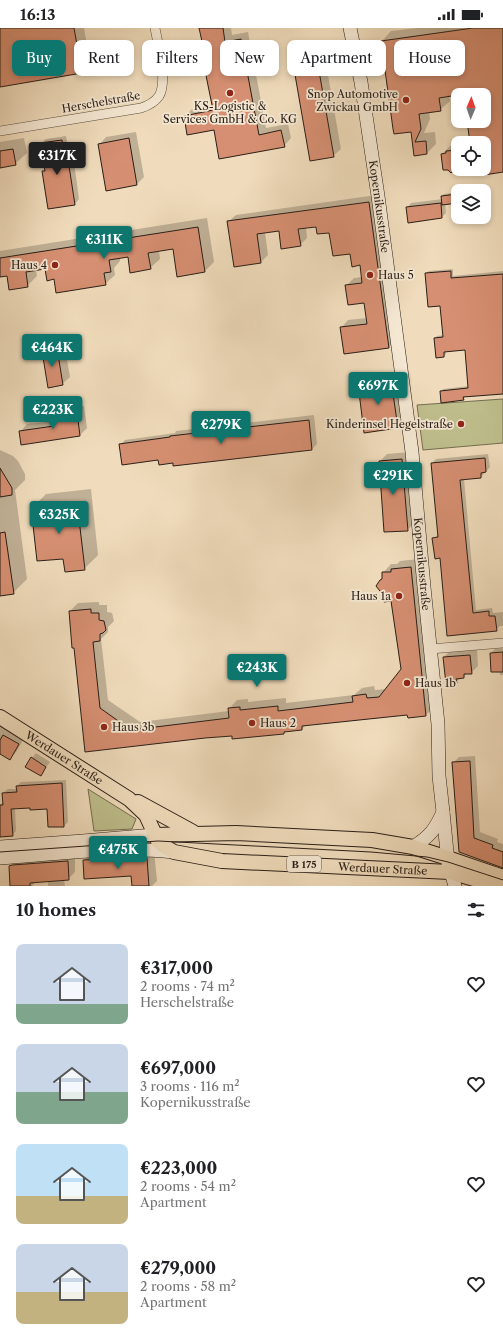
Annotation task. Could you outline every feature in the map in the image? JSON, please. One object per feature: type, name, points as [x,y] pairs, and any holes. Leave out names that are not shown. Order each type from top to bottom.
[{"type":"main road","name":"Werdauer Straße","points":[[0,717],[129,799],[146,815],[154,834],[164,846],[174,852],[222,861],[450,872],[498,886]]},
{"type":"main road","name":"Werdauer Straße","points":[[129,799],[142,804],[172,822],[196,833]]},
{"type":"main road","name":"Werdauer Straße","points":[[154,834],[236,833],[365,840],[413,847],[503,877]]},
{"type":"street","name":"Herschelstraße","points":[[0,131],[141,108],[150,104],[159,97],[162,88],[162,77],[155,28]]},
{"type":"street","name":"Kopernikusstraße","points":[[350,28],[361,82],[378,196],[409,429],[439,737],[439,776],[442,812],[450,872],[455,886]]},
{"type":"street","points":[[430,649],[503,643]]},
{"type":"street","points":[[413,847],[429,836],[438,823],[442,812]]},
{"type":"street","points":[[0,847],[154,834]]},
{"type":"street","points":[[0,858],[121,850],[153,850],[174,852]]},
{"type":"green space","name":"Kinderinsel Hegelstraße","points":[[503,399],[503,443],[423,450],[417,405]]},
{"type":"green space","points":[[88,789],[136,819],[132,829],[94,831]]},
{"type":"building","points":[[0,28],[74,28],[76,40],[74,40],[74,74],[66,76],[66,40],[12,40],[12,76],[64,76],[0,87]]},
{"type":"building","name":"KS-Logistic & Services GmbH & Co. KG","points":[[199,28],[223,28],[225,40],[220,40],[220,76],[248,76],[259,135],[281,130],[285,147],[219,159],[214,130],[187,135],[184,116],[213,110],[206,76],[212,76],[212,40],[202,40]]},
{"type":"building","name":"Snop Automotive Zwickau GmbH","points":[[473,28],[503,28],[503,172],[491,174],[491,136],[469,136],[468,128],[491,128],[491,88],[451,88],[451,96],[439,98],[441,111],[419,114],[421,129],[415,142],[426,141],[427,154],[414,156],[411,132],[394,134],[386,76],[386,40]]},
{"type":"building","name":"KS-Logistic & Services GmbH & Co. KG","points":[[295,76],[320,76],[334,157],[310,161]]},
{"type":"building","points":[[129,138],[137,185],[106,191],[98,144]]},
{"type":"building","points":[[62,140],[66,167],[69,166],[75,205],[48,209],[42,171],[45,171],[40,143]]},
{"type":"building","points":[[13,149],[16,165],[0,168],[0,151]]},
{"type":"building","points":[[446,151],[451,151],[451,173],[448,170],[443,170],[441,154],[446,153]]},
{"type":"building","points":[[451,195],[451,204],[442,205],[441,196]]},
{"type":"building","name":"Haus 5","points":[[369,202],[389,348],[344,354],[340,327],[367,324],[364,303],[348,305],[345,285],[362,283],[360,265],[352,267],[350,254],[333,256],[329,233],[317,234],[316,227],[298,229],[301,246],[281,249],[279,231],[257,234],[261,263],[234,267],[227,221]]},
{"type":"building","points":[[441,203],[442,218],[408,223],[406,207]]},
{"type":"building","name":"Haus 4","points":[[198,227],[205,272],[177,277],[173,249],[148,253],[151,269],[130,273],[128,257],[109,260],[111,272],[104,273],[106,285],[56,293],[54,279],[47,281],[45,269],[26,272],[28,287],[9,290],[7,276],[0,277],[0,258]]},
{"type":"building","points":[[451,271],[451,278],[503,274],[503,394],[463,397],[464,400],[441,403],[440,391],[468,388],[465,350],[444,352],[444,357],[436,358],[434,338],[443,337],[440,306],[428,307],[425,273]]},
{"type":"building","points":[[57,348],[63,385],[48,388],[42,351]]},
{"type":"building","points":[[391,380],[398,428],[364,433],[358,384]]},
{"type":"building","points":[[77,412],[80,436],[21,445],[19,431],[54,426],[52,416]]},
{"type":"building","points":[[309,420],[312,450],[173,466],[173,463],[159,465],[158,460],[122,465],[119,444],[170,436]]},
{"type":"building","points":[[485,458],[486,472],[481,473],[481,478],[460,480],[473,613],[489,611],[489,616],[495,616],[497,631],[447,636],[440,558],[435,559],[432,538],[438,537],[431,463]]},
{"type":"building","points":[[402,459],[408,531],[384,532],[379,461]]},
{"type":"building","points":[[0,468],[12,488],[12,495],[0,497]]},
{"type":"building","points":[[77,502],[85,570],[65,572],[63,559],[37,561],[31,507]]},
{"type":"building","points":[[5,532],[14,594],[0,596],[0,533]]},
{"type":"building","points":[[411,567],[426,716],[408,718],[407,715],[302,726],[302,730],[284,732],[284,734],[232,739],[232,736],[205,738],[85,752],[69,611],[91,609],[91,613],[99,613],[99,620],[104,621],[106,630],[100,634],[100,641],[93,642],[100,708],[131,730],[229,718],[228,708],[240,707],[240,710],[278,706],[278,711],[353,702],[352,696],[366,694],[367,698],[379,697],[401,669],[391,601],[384,602],[383,595],[376,586],[382,579],[382,572],[391,572],[391,569]]},
{"type":"building","points":[[503,652],[503,672],[491,672],[490,653]]},
{"type":"building","points":[[470,655],[472,674],[464,674],[464,678],[456,679],[457,683],[446,684],[443,657]]},
{"type":"building","points":[[3,735],[19,744],[10,760],[0,754],[0,740]]},
{"type":"building","points":[[31,757],[46,767],[41,776],[25,767]]},
{"type":"building","points":[[470,761],[474,838],[493,845],[492,848],[503,852],[503,868],[459,852],[452,762]]},
{"type":"building","points":[[62,783],[64,827],[48,827],[47,809],[11,809],[13,836],[0,837],[0,805],[3,805],[2,793],[17,792],[16,786]]},
{"type":"building","points":[[147,858],[149,886],[132,886],[131,876],[84,879],[83,860]]},
{"type":"building","points":[[68,861],[69,880],[30,883],[30,886],[10,886],[9,866]]},
{"type":"tram line","points":[[0,852],[158,841],[371,852],[427,857],[448,862],[503,880]]},
{"type":"place","name":"KS-Logistic & Services GmbH & Co. KG","points":[[230,93]]},
{"type":"place","name":"Snop Automotive Zwickau GmbH","points":[[406,100]]},
{"type":"place","name":"Haus 4","points":[[55,265]]},
{"type":"place","name":"Haus 5","points":[[370,275]]},
{"type":"place","name":"Kinderinsel Hegelstraße","points":[[461,424]]},
{"type":"place","name":"Haus 1a","points":[[399,596]]},
{"type":"place","name":"Haus 1b","points":[[407,683]]},
{"type":"place","name":"Haus 2","points":[[252,723]]},
{"type":"place","name":"Haus 3b","points":[[104,727]]}]
